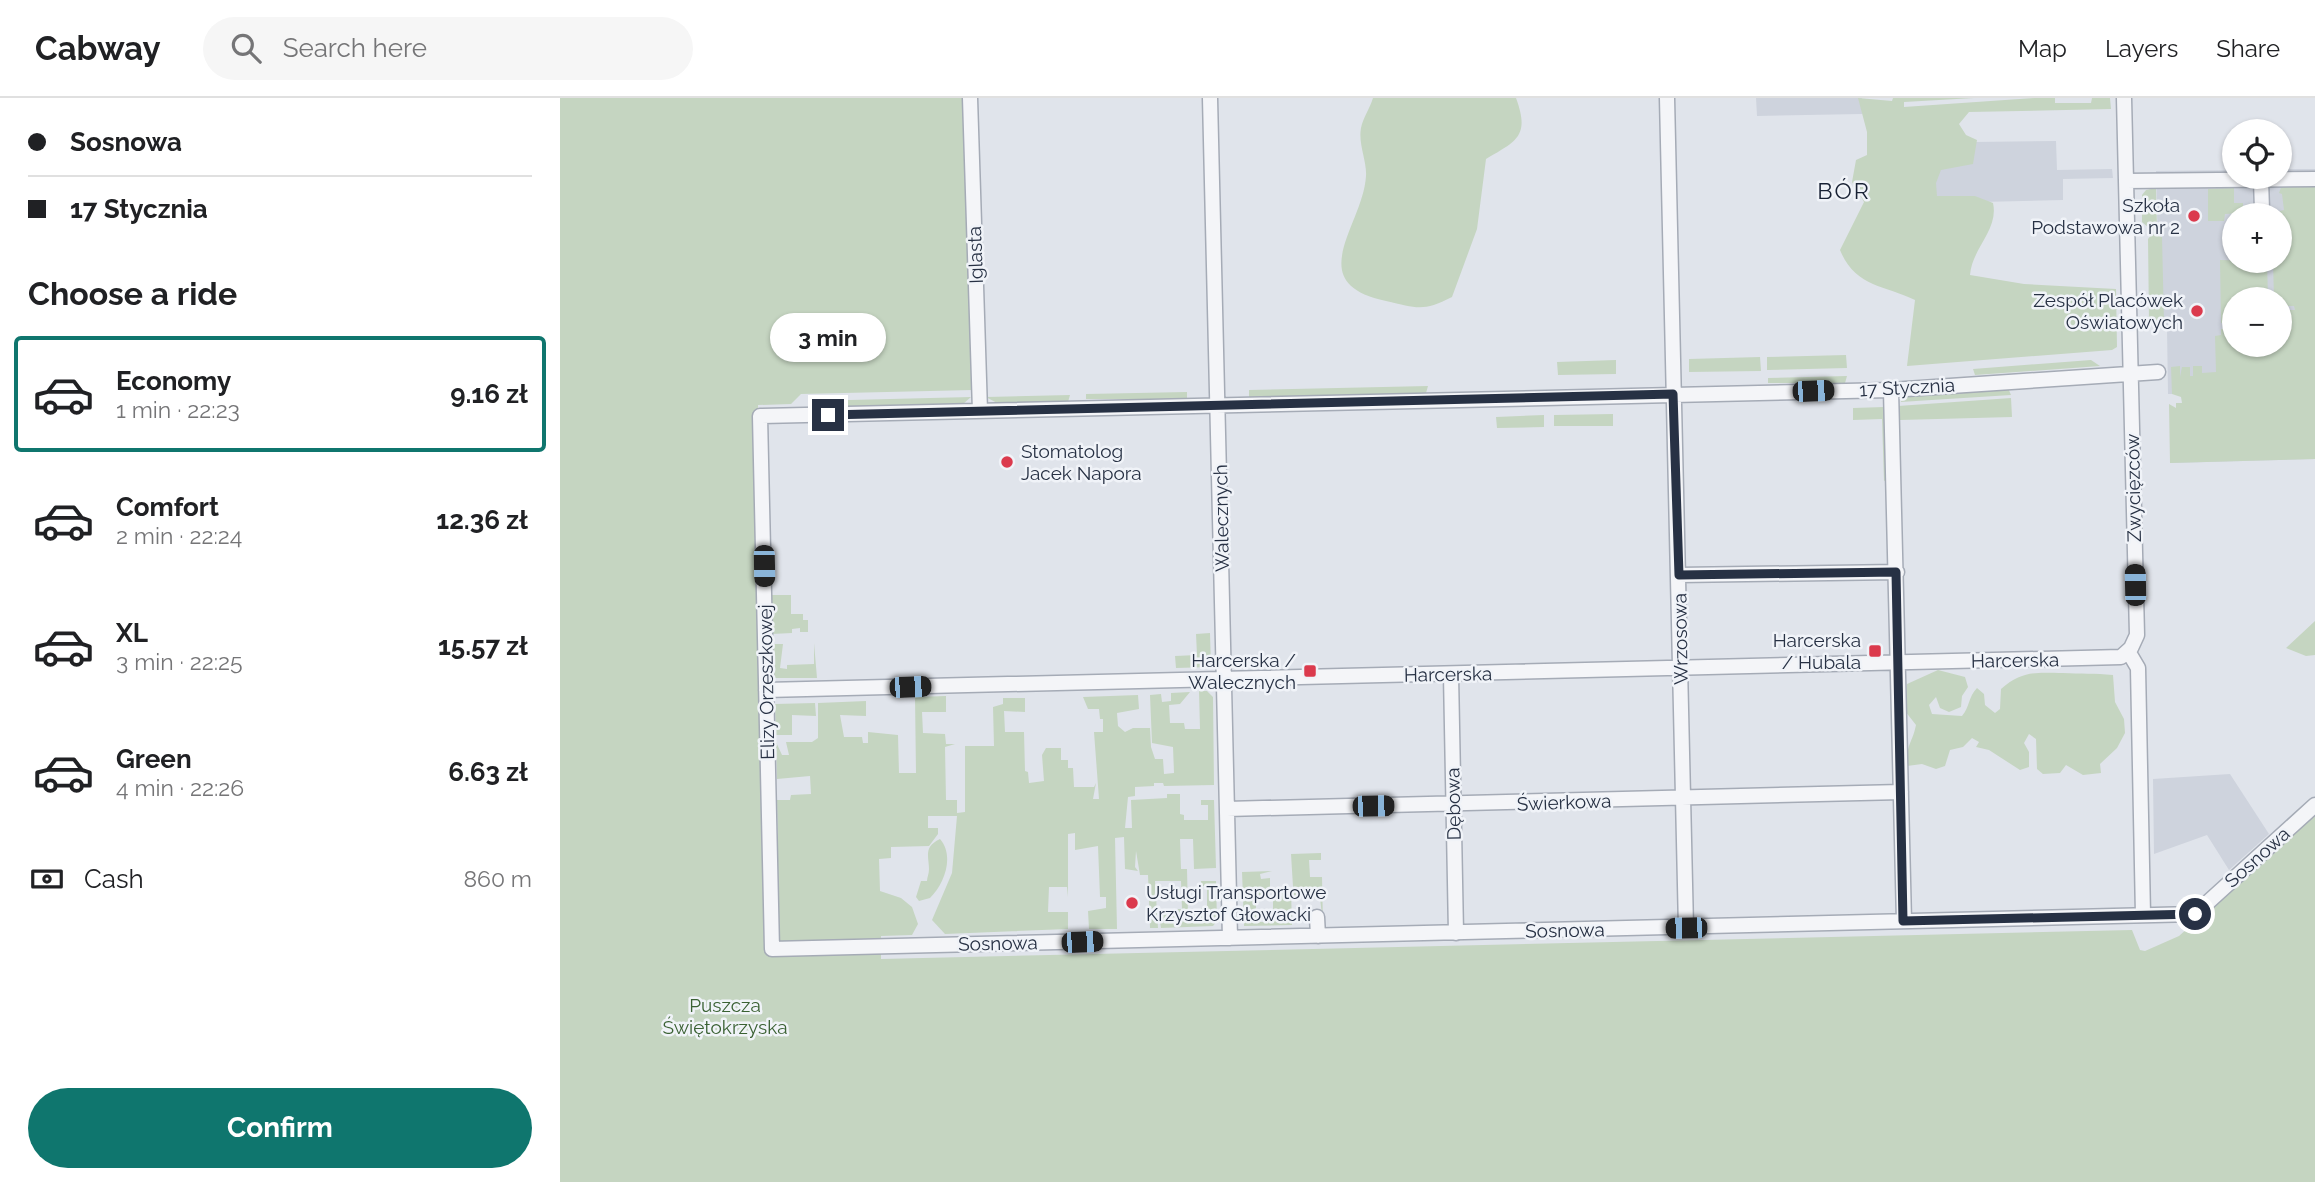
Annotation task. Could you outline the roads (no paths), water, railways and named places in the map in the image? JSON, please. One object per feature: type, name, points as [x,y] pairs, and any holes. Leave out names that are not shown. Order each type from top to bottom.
[{"type":"street","name":"Iglasta","points":[[970,98],[980,411]]},
{"type":"street","name":"Walecznych","points":[[1210,98],[1230,938]]},
{"type":"street","name":"Wrzosowa","points":[[1667,98],[1686,928]]},
{"type":"street","name":"Zwycięzców","points":[[2124,98],[2137,635],[2128,651]]},
{"type":"street","points":[[2292,179],[2315,179]]},
{"type":"street","points":[[2126,181],[2222,180]]},
{"type":"street","name":"17 Stycznia","points":[[760,416],[1891,390],[2158,372]]},
{"type":"street","points":[[1891,390],[1903,921]]},
{"type":"street","name":"Elizy Orzeszkowej","points":[[760,416],[772,949]]},
{"type":"street","points":[[1679,575],[1896,572]]},
{"type":"street","points":[[2128,651],[2138,668],[2143,915]]},
{"type":"street","name":"Harcerska","points":[[766,690],[949,690],[1224,680],[2113,658],[2128,651]]},
{"type":"street","name":"Dębowa","points":[[1451,674],[1456,933]]},
{"type":"street","name":"Świerkowa","points":[[1227,809],[1901,792]]},
{"type":"street","name":"Sosnowa","points":[[772,949],[2195,914],[2315,805]]},
{"type":"street","points":[[1317,917],[1318,936]]},
{"type":"place","name":"Szkoła Podstawowa nr 2","points":[[2194,216]]},
{"type":"place","name":"Zespół Placówek Oświatowych","points":[[2197,311]]},
{"type":"place","name":"Stomatolog Jacek Napora","points":[[1007,462]]},
{"type":"place","name":"Harcerska / Hubala","points":[[1875,651]]},
{"type":"place","name":"Harcerska / Walecznych","points":[[1310,671]]},
{"type":"place","name":"Usługi Transportowe Krzysztof Głowacki","points":[[1132,903]]},
{"type":"district","name":"BÓR","points":[[1844,191]]},
{"type":"park label","name":"Puszcza Świętokrzyska","points":[[725,1016]]}]
